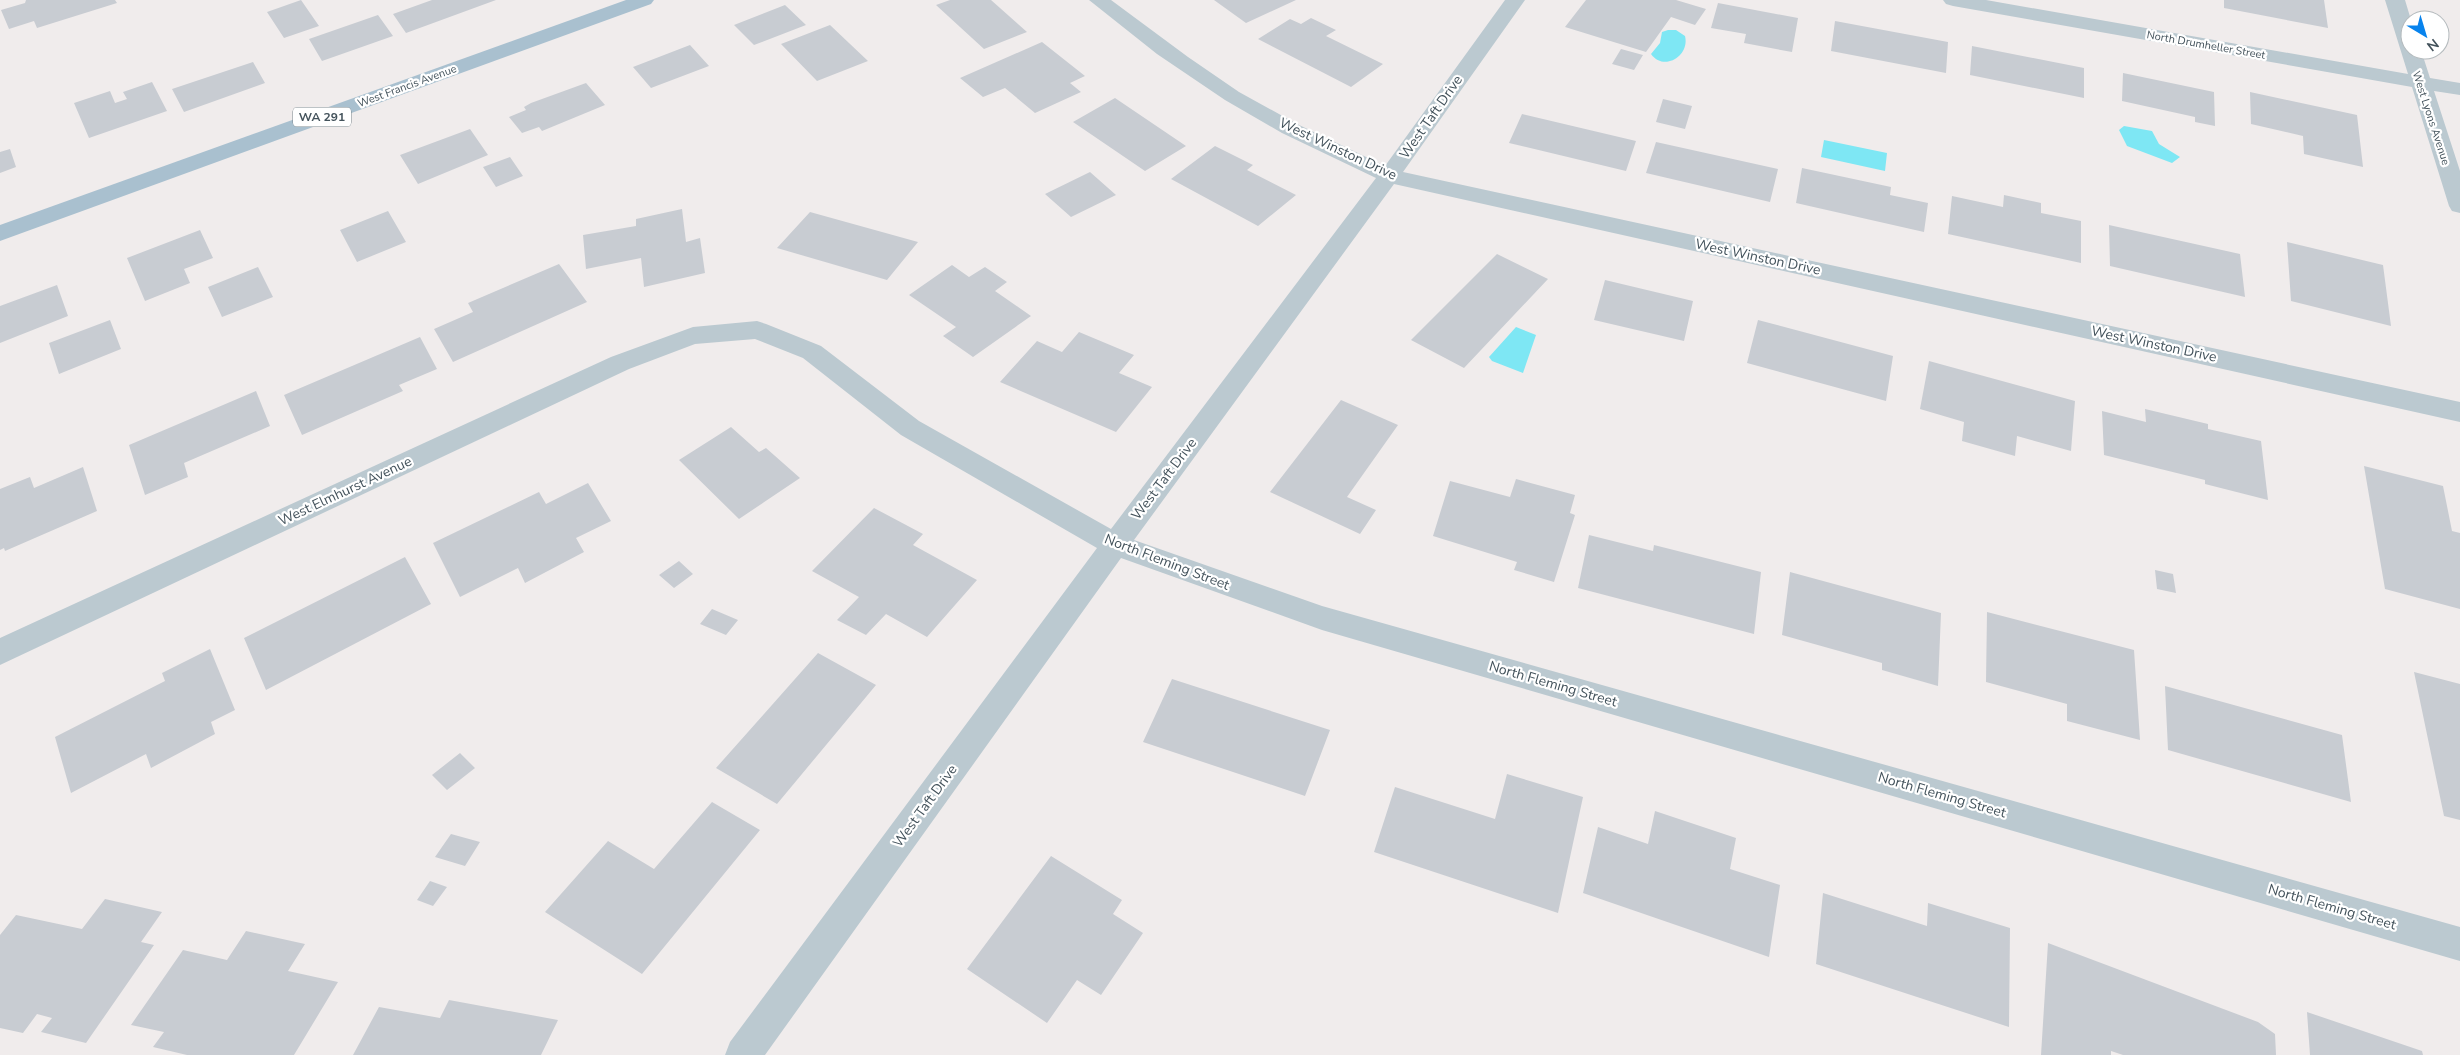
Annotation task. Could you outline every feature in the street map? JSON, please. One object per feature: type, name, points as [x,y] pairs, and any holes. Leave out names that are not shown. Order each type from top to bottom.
[{"type":"main road","name":"West Francis Avenue","points":[[0,233],[644,0]]},
{"type":"street","name":"West Winston Drive","points":[[1099,0],[1174,58],[1233,96],[1282,124],[1389,176],[2460,412]]},
{"type":"street","name":"West Taft Drive","points":[[743,1055],[1115,546],[1389,176],[1515,0]]},
{"type":"street","name":"North Drumheller Street","points":[[1953,0],[2460,90]]},
{"type":"street","name":"West Lyons Avenue","points":[[2395,0],[2419,82],[2460,206]]},
{"type":"street","name":"North Fleming Street","points":[[692,336],[757,330],[812,352],[910,428],[1115,546],[1322,618],[2460,944]]},
{"type":"street","name":"West Elmhurst Avenue","points":[[0,652],[620,363],[692,336]]},
{"type":"water","points":[[1676,30],[1685,36],[1686,43],[1684,50],[1675,59],[1662,62],[1651,54],[1660,43],[1662,32]]},
{"type":"water","points":[[2124,126],[2152,131],[2159,144],[2180,157],[2172,163],[2127,146],[2119,130]]},
{"type":"water","points":[[1824,140],[1887,153],[1885,171],[1821,157]]},
{"type":"water","points":[[1516,327],[1536,335],[1523,373],[1492,361],[1489,357]]},
{"type":"building","points":[[26,0],[115,0],[117,3],[37,28],[34,21],[9,29],[1,10],[25,3]]},
{"type":"building","points":[[301,0],[319,26],[284,38],[267,12]]},
{"type":"building","points":[[432,0],[496,0],[406,33],[393,14]]},
{"type":"building","points":[[950,0],[991,0],[1027,32],[984,49],[936,5]]},
{"type":"building","points":[[1214,0],[1296,0],[1246,23]]},
{"type":"building","points":[[1586,0],[1676,0],[1706,9],[1695,25],[1671,17],[1646,52],[1565,27]]},
{"type":"building","points":[[2224,0],[2324,0],[2328,28],[2224,8]]},
{"type":"building","points":[[1718,3],[1798,18],[1792,52],[1744,43],[1746,34],[1711,28]]},
{"type":"building","points":[[785,5],[806,25],[754,45],[734,25]]},
{"type":"building","points":[[378,15],[393,36],[322,61],[309,39]]},
{"type":"building","points":[[1311,18],[1336,30],[1326,36],[1383,64],[1351,87],[1258,39],[1290,19],[1301,24]]},
{"type":"building","points":[[1835,21],[1948,42],[1946,73],[1831,51]]},
{"type":"building","points":[[830,25],[868,61],[817,81],[781,44]]},
{"type":"building","points":[[1042,42],[1085,76],[1070,83],[1081,92],[1035,113],[1005,88],[983,97],[960,78]]},
{"type":"building","points":[[690,45],[709,66],[651,88],[633,67]]},
{"type":"building","points":[[1972,46],[2084,68],[2084,98],[1970,75]]},
{"type":"building","points":[[1621,49],[1643,55],[1634,70],[1612,64]]},
{"type":"building","points":[[253,62],[265,83],[184,112],[172,89]]},
{"type":"building","points":[[2123,73],[2214,92],[2215,126],[2195,122],[2195,117],[2122,101]]},
{"type":"building","points":[[152,82],[167,111],[89,138],[74,103],[110,91],[115,103],[127,99],[123,92]]},
{"type":"building","points":[[586,83],[605,105],[542,131],[539,127],[522,133],[509,117],[526,110],[524,107],[531,103]]},
{"type":"building","points":[[2250,92],[2357,115],[2363,167],[2304,154],[2303,136],[2251,124]]},
{"type":"building","points":[[1115,98],[1186,146],[1145,171],[1073,122]]},
{"type":"building","points":[[1663,99],[1692,106],[1685,129],[1656,122]]},
{"type":"building","points":[[1522,114],[1636,141],[1626,171],[1509,143]]},
{"type":"building","points":[[470,129],[488,155],[418,184],[400,155]]},
{"type":"building","points":[[1656,142],[1778,169],[1770,202],[1646,173]]},
{"type":"building","points":[[1215,146],[1253,165],[1247,170],[1296,195],[1258,226],[1171,179]]},
{"type":"building","points":[[10,149],[16,167],[0,173],[0,152]]},
{"type":"building","points":[[510,157],[523,176],[496,187],[483,167]]},
{"type":"building","points":[[1802,168],[1891,187],[1890,195],[1928,203],[1924,232],[1796,203]]},
{"type":"building","points":[[1090,172],[1116,195],[1071,217],[1045,194]]},
{"type":"building","points":[[2004,195],[2041,203],[2041,213],[2081,221],[2081,263],[1948,234],[1952,196],[2003,207]]},
{"type":"building","points":[[682,209],[686,242],[700,238],[705,273],[644,287],[641,258],[586,269],[583,235],[636,226],[636,219]]},
{"type":"building","points":[[388,211],[406,242],[357,262],[340,230]]},
{"type":"building","points":[[810,212],[918,242],[887,280],[777,248]]},
{"type":"building","points":[[2109,225],[2240,254],[2245,297],[2110,266]]},
{"type":"building","points":[[200,230],[213,258],[184,269],[190,283],[145,301],[127,258]]},
{"type":"building","points":[[2287,242],[2383,265],[2391,326],[2291,301]]},
{"type":"building","points":[[1497,254],[1548,279],[1464,368],[1411,340]]},
{"type":"building","points":[[559,264],[587,302],[453,362],[434,329],[473,312],[468,303]]},
{"type":"building","points":[[952,265],[969,277],[985,267],[1007,282],[995,291],[1031,316],[973,357],[943,336],[956,327],[909,295]]},
{"type":"building","points":[[258,267],[273,297],[222,317],[208,287]]},
{"type":"building","points":[[1605,280],[1693,301],[1684,341],[1594,320]]},
{"type":"building","points":[[57,285],[68,316],[0,343],[0,306]]},
{"type":"building","points":[[110,320],[121,349],[59,374],[49,343]]},
{"type":"building","points":[[1758,320],[1893,356],[1886,401],[1747,363]]},
{"type":"building","points":[[1079,332],[1134,355],[1119,373],[1152,387],[1116,432],[1000,382],[1037,341],[1062,352]]},
{"type":"building","points":[[420,337],[437,369],[399,385],[403,391],[302,435],[284,395]]},
{"type":"building","points":[[1929,361],[2075,401],[2071,451],[2017,436],[2015,456],[1962,441],[1964,422],[1920,409]]},
{"type":"building","points":[[256,391],[270,426],[184,463],[188,477],[145,495],[129,445]]},
{"type":"building","points":[[1341,400],[1398,425],[1347,497],[1376,510],[1360,534],[1270,492]]},
{"type":"building","points":[[2145,409],[2208,424],[2208,429],[2261,441],[2268,500],[2205,484],[2205,480],[2104,455],[2102,411],[2146,422]]},
{"type":"building","points":[[731,427],[759,452],[766,448],[800,478],[739,519],[679,460]]},
{"type":"building","points":[[2364,466],[2443,486],[2452,531],[2460,533],[2460,609],[2385,589]]},
{"type":"building","points":[[83,467],[97,511],[5,551],[4,548],[0,550],[0,489],[30,477],[34,488]]},
{"type":"building","points":[[1516,479],[1575,495],[1570,513],[1575,515],[1554,582],[1514,570],[1517,562],[1433,536],[1450,481],[1510,497]]},
{"type":"building","points":[[588,483],[611,521],[576,538],[584,552],[525,583],[518,568],[460,597],[433,543],[539,492],[546,504]]},
{"type":"building","points":[[874,508],[923,534],[913,545],[977,580],[927,637],[886,614],[866,635],[837,620],[859,597],[812,571]]},
{"type":"building","points":[[1589,535],[1653,551],[1654,545],[1761,572],[1754,634],[1578,588]]},
{"type":"building","points":[[405,557],[431,604],[266,690],[244,638]]},
{"type":"building","points":[[679,561],[693,574],[674,588],[659,575]]},
{"type":"building","points":[[2155,570],[2173,574],[2176,593],[2157,589]]},
{"type":"building","points":[[1790,572],[1941,613],[1938,686],[1882,670],[1882,663],[1782,635]]},
{"type":"building","points":[[712,609],[738,620],[726,635],[700,624]]},
{"type":"building","points":[[1987,612],[2134,650],[2140,740],[2067,721],[2067,704],[1986,682]]},
{"type":"building","points":[[210,649],[235,710],[211,722],[215,734],[151,768],[146,754],[71,793],[55,737],[165,681],[162,673]]},
{"type":"building","points":[[818,653],[876,685],[777,804],[716,768]]},
{"type":"building","points":[[2414,672],[2460,684],[2460,820],[2444,816]]},
{"type":"building","points":[[1172,679],[1330,730],[1305,796],[1143,742]]},
{"type":"building","points":[[2165,686],[2342,735],[2351,802],[2168,750]]},
{"type":"building","points":[[460,753],[475,768],[447,790],[432,775]]},
{"type":"building","points":[[1507,774],[1583,797],[1558,913],[1374,852],[1395,787],[1495,819]]},
{"type":"building","points":[[712,802],[760,830],[642,974],[545,912],[608,841],[654,869]]},
{"type":"building","points":[[1655,811],[1736,838],[1730,869],[1780,885],[1769,957],[1583,893],[1598,827],[1648,844]]},
{"type":"building","points":[[451,834],[480,842],[465,866],[435,857]]},
{"type":"building","points":[[1051,856],[1122,900],[1113,914],[1143,933],[1101,995],[1077,980],[1047,1023],[967,969]]},
{"type":"building","points":[[430,881],[447,887],[433,906],[417,900]]},
{"type":"building","points":[[1823,893],[1927,926],[1928,903],[2010,928],[2009,1027],[1816,964]]},
{"type":"building","points":[[105,899],[162,912],[141,942],[154,945],[86,1043],[41,1032],[52,1018],[37,1014],[23,1033],[0,1028],[0,935],[16,915],[82,929]]},
{"type":"building","points":[[246,931],[305,944],[288,971],[338,982],[294,1055],[187,1055],[153,1047],[164,1032],[131,1025],[183,950],[227,960]]},
{"type":"building","points":[[2048,943],[2258,1022],[2275,1034],[2276,1055],[2123,1055],[2111,1051],[2111,1055],[2041,1055]]},
{"type":"building","points":[[449,1000],[558,1020],[541,1055],[353,1055],[379,1007],[440,1018]]},
{"type":"building","points":[[2307,1012],[2422,1051],[2423,1055],[2310,1055]]}]
